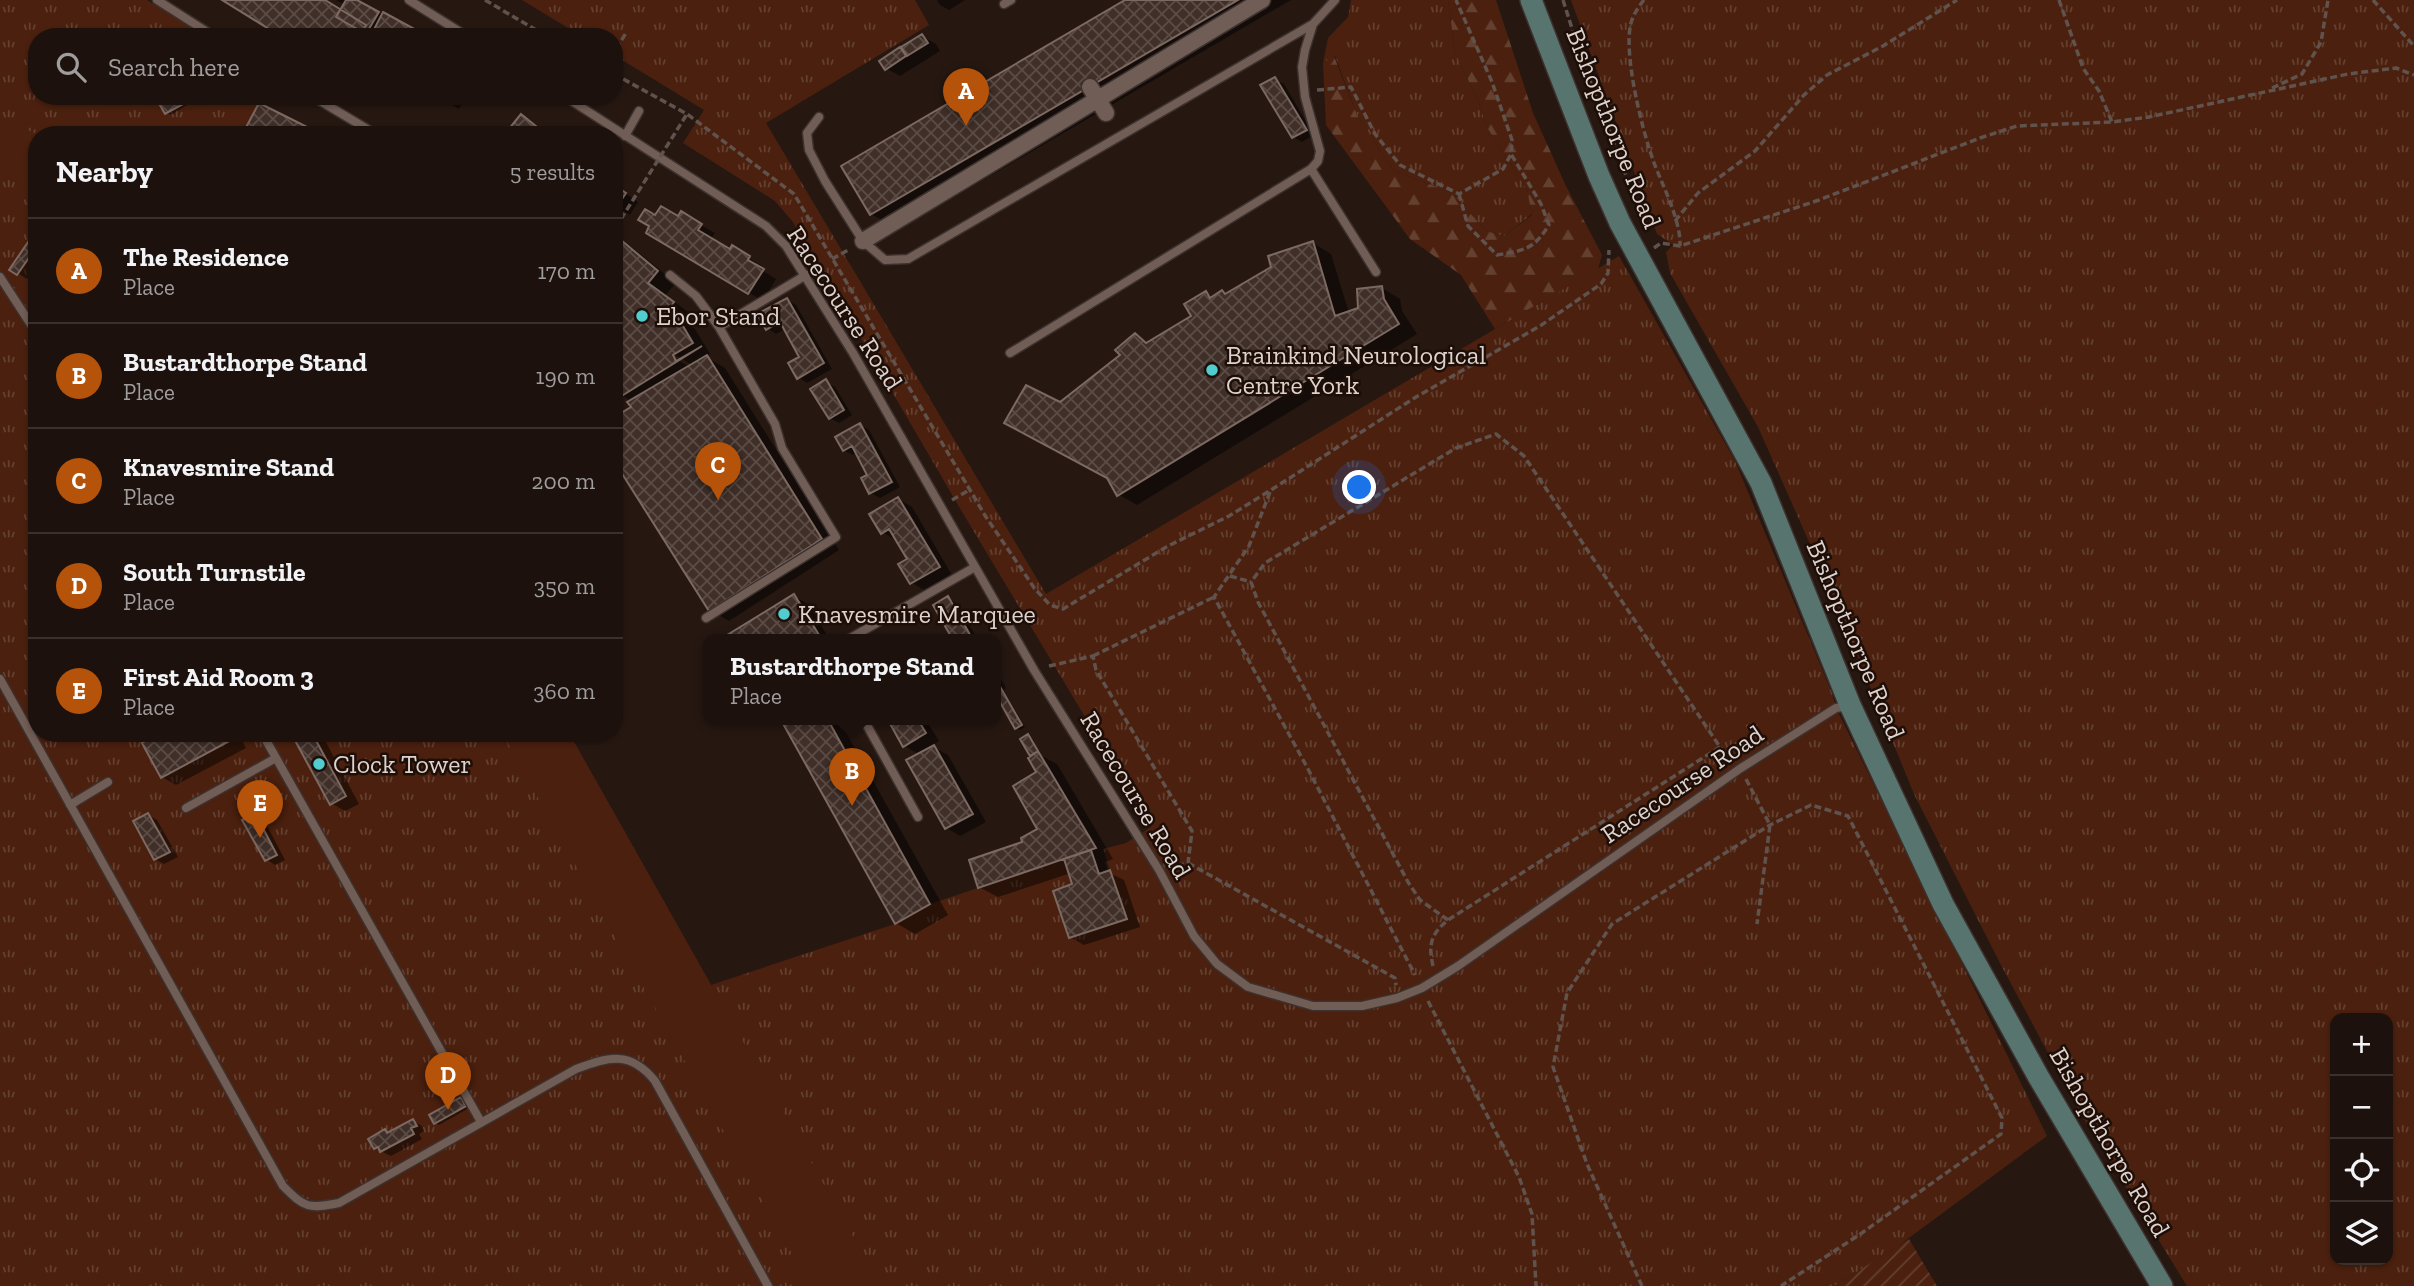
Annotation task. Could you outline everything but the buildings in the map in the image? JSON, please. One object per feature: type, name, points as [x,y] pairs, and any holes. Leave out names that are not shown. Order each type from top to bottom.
[{"type":"street","points":[[863,241],[1262,0]]},
{"type":"street","name":"Bishopthorpe Road","points":[[1531,0],[1620,223],[1761,483],[1850,705],[1943,904],[2038,1076],[2161,1286]]},
{"type":"lane","points":[[157,0],[201,28]]},
{"type":"lane","points":[[409,0],[454,28]]},
{"type":"lane","points":[[819,117],[807,133],[809,150],[863,241],[885,260],[908,259],[1312,24],[1335,0]]},
{"type":"lane","points":[[1010,353],[1311,169],[1318,161],[1320,151],[1302,67],[1312,24]]},
{"type":"lane","points":[[327,105],[362,126]]},
{"type":"lane","name":"Racecourse Road","points":[[578,105],[610,126]]},
{"type":"lane","points":[[625,136],[639,111]]},
{"type":"lane","name":"Racecourse Road","points":[[625,136],[766,226],[786,246],[853,353],[1034,670],[1159,870],[1194,936],[1217,964],[1248,987],[1313,1006],[1362,1006],[1397,998],[1422,988],[1741,768],[1836,708],[1850,705]]},
{"type":"lane","points":[[1311,169],[1376,272]]},
{"type":"lane","points":[[670,275],[696,296],[719,327],[775,424],[782,448],[836,537],[706,618]]},
{"type":"lane","points":[[719,327],[806,275]]},
{"type":"lane","points":[[0,277],[28,320]]},
{"type":"lane","points":[[858,634],[975,567]]},
{"type":"lane","points":[[0,679],[28,729]]},
{"type":"lane","points":[[867,725],[918,817]]},
{"type":"lane","points":[[35,742],[283,1186],[300,1203],[317,1207],[339,1203],[576,1069],[600,1060],[625,1058],[643,1066],[655,1081],[768,1286]]},
{"type":"lane","points":[[267,742],[481,1122]]},
{"type":"lane","points":[[186,808],[276,758]]},
{"type":"lane","points":[[70,804],[108,782]]},
{"type":"path","points":[[485,0],[533,28]]},
{"type":"path","points":[[1456,0],[1496,94],[1512,140],[1511,154],[1503,169],[1459,194]]},
{"type":"path","points":[[1563,0],[1587,73],[1636,202]]},
{"type":"path","points":[[1644,0],[1631,23],[1630,55],[1637,98],[1652,157],[1675,221],[1680,246]]},
{"type":"path","points":[[1675,221],[1698,193],[1755,151],[1804,96],[1827,75],[1883,46],[1957,0]]},
{"type":"path","points":[[2059,0],[2083,68],[2099,91],[2112,121]]},
{"type":"path","points":[[2264,92],[2302,74],[2321,42],[2328,0]]},
{"type":"path","points":[[2373,0],[2414,46]]},
{"type":"path","points":[[623,38],[626,33]]},
{"type":"path","points":[[1638,258],[1661,243],[1680,246],[1819,200],[2017,126],[2149,117],[2360,72],[2396,68],[2414,75]]},
{"type":"path","points":[[623,79],[687,114],[794,194],[986,517],[1035,589],[1050,606],[1063,609],[1168,546],[1229,516],[1405,404],[1539,326],[1596,288],[1608,273],[1609,243],[1620,223]]},
{"type":"path","points":[[1305,91],[1351,87],[1376,134],[1400,166],[1459,194],[1468,226],[1497,255],[1521,250],[1539,241],[1549,225],[1541,204],[1511,154]]},
{"type":"path","points":[[623,216],[687,114]]},
{"type":"path","points":[[832,260],[843,253]]},
{"type":"path","points":[[1251,582],[1265,563],[1289,548],[1456,448],[1496,434],[1524,456],[1720,747],[1741,768],[1770,825],[1757,924]]},
{"type":"path","points":[[941,507],[971,489]]},
{"type":"path","points":[[1034,670],[1093,656],[1214,597],[1252,539],[1271,490]]},
{"type":"path","points":[[1230,576],[1251,582]]},
{"type":"path","points":[[1251,582],[1258,602],[1408,882],[1420,900],[1448,920]]},
{"type":"path","points":[[1214,597],[1308,769],[1519,1177],[1532,1214],[1536,1286]]},
{"type":"path","points":[[1093,656],[1096,670],[1192,831],[1188,863]]},
{"type":"path","points":[[1439,977],[1433,968],[1429,950],[1436,930],[1448,920],[1720,747]]},
{"type":"path","points":[[1642,1286],[1587,1164],[1553,1067],[1567,993],[1612,924],[1770,825],[1811,806],[1848,816],[2002,1118],[2001,1134],[1782,1286]]},
{"type":"path","points":[[1159,870],[1188,863],[1395,978],[1397,998]]},
{"type":"green space","points":[[0,0],[147,0],[192,28],[28,28],[28,105],[258,105],[247,126],[28,126],[28,742],[574,742],[711,985],[895,924],[930,904],[1064,859],[1072,884],[1053,891],[1069,938],[1126,919],[1103,849],[1126,843],[1151,827],[793,222],[775,201],[683,143],[704,110],[623,60],[623,28],[568,28],[522,0],[915,0],[929,25],[766,123],[1046,594],[1619,256],[1735,461],[1836,708],[2047,1136],[1898,1246],[1834,1286],[0,1286]]},
{"type":"green space","points":[[1351,0],[1448,0],[1455,52],[1488,129],[1527,190],[1532,214],[1504,236],[1486,231],[1452,193],[1393,170],[1357,115],[1335,56],[1323,63],[1328,38],[1348,17]]},
{"type":"green space","points":[[1448,0],[1496,0],[1533,113],[1566,186],[1602,255],[1598,269],[1495,329],[1461,275],[1410,239],[1326,125],[1323,63],[1334,56],[1357,115],[1393,170],[1452,193],[1486,231],[1504,236],[1532,215],[1527,190],[1488,129],[1455,52]]},
{"type":"green space","points":[[1571,0],[2414,0],[2414,1286],[2187,1286],[2082,1116],[1914,794],[1830,589],[1758,427],[1670,273],[1666,252],[1673,245],[1657,234]]},
{"type":"green space","points":[[0,118],[28,130],[28,186],[0,174]]},
{"type":"green space","points":[[507,742],[574,742],[881,1286],[810,1286]]},
{"type":"green space","points":[[1909,1239],[1937,1286],[1834,1286]]},
{"type":"place","name":"The Residence","points":[[966,126]]},
{"type":"place","name":"Ebor Stand","points":[[642,316]]},
{"type":"place","name":"Brainkind Neurological Centre York","points":[[1212,370]]},
{"type":"place","name":"Knavesmire Stand","points":[[718,500]]},
{"type":"place","name":"Knavesmire Marquee","points":[[784,614]]},
{"type":"place","name":"Clock Tower","points":[[319,764]]},
{"type":"place","name":"Bustardthorpe Stand","points":[[852,806]]},
{"type":"place","name":"First Aid Room 3","points":[[260,838]]},
{"type":"place","name":"South Turnstile","points":[[448,1110]]}]
